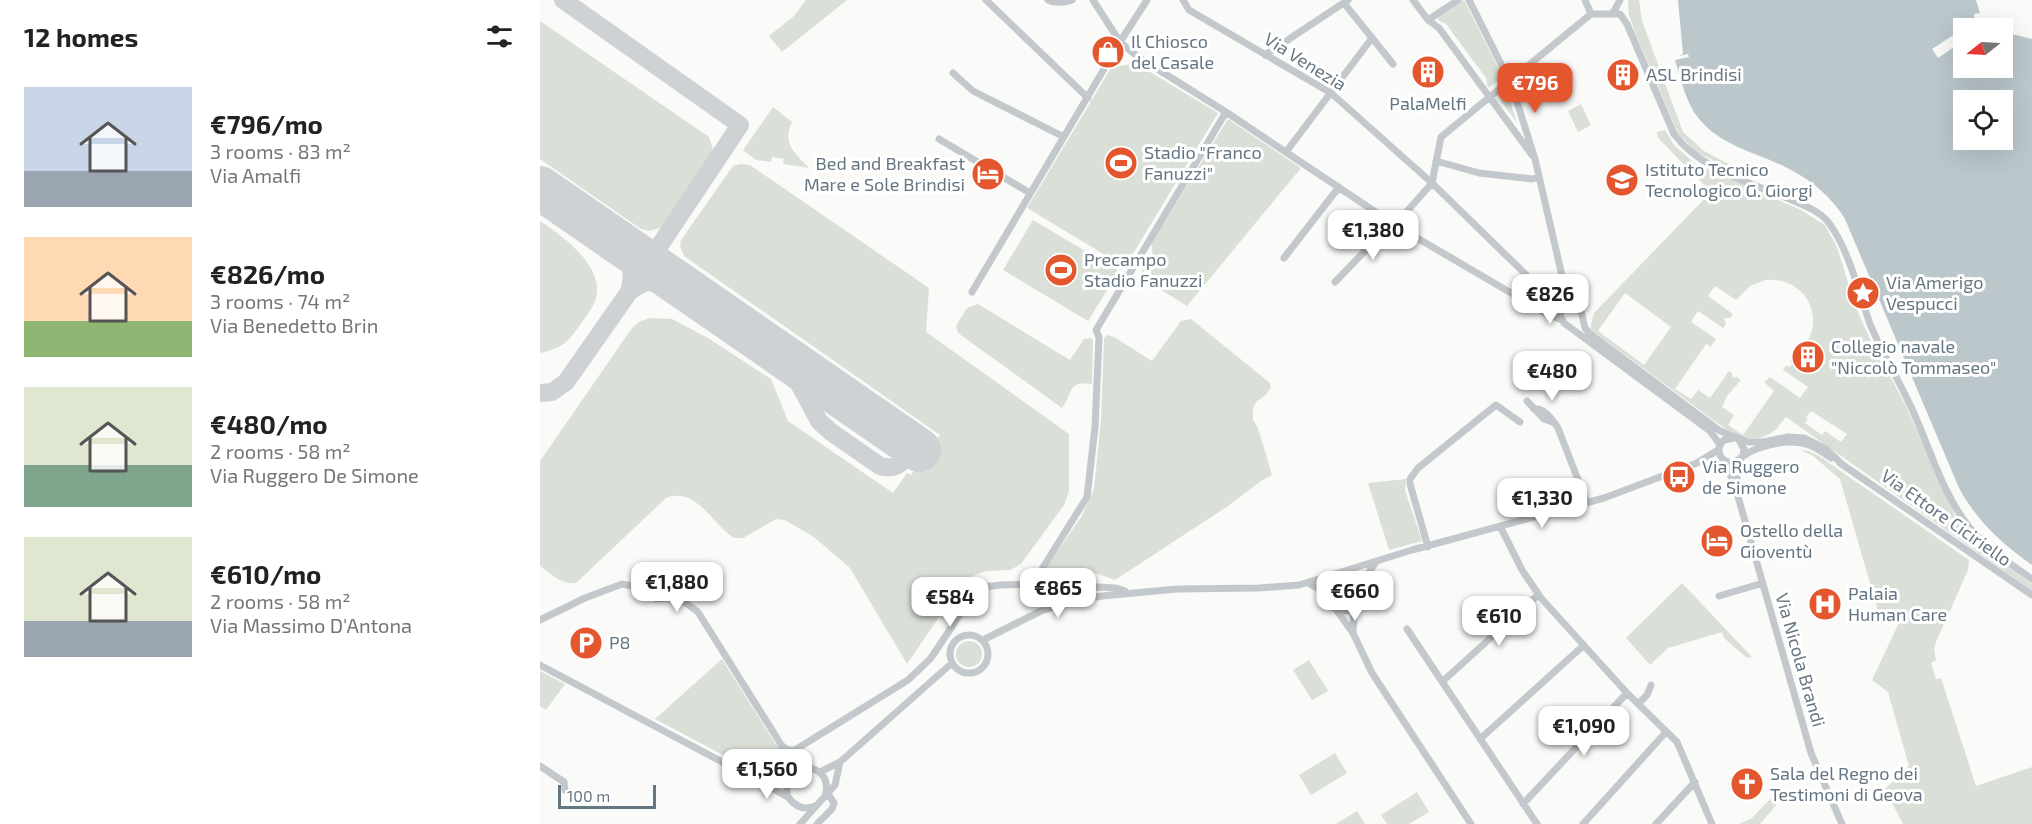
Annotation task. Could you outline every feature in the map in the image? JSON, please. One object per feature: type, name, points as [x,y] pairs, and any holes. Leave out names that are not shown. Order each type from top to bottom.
[{"type":"street","points":[[986,0],[1088,98]]},
{"type":"street","points":[[1048,0],[1053,3],[1072,0]]},
{"type":"street","points":[[1093,0],[1120,42],[1138,57],[1226,112],[1394,224],[1547,314],[1562,320],[1710,431],[1724,461]]},
{"type":"street","points":[[972,292],[1120,42],[1148,0]]},
{"type":"street","name":"Via Venezia","points":[[1183,0],[1190,10],[1331,93],[1432,183],[1562,308]]},
{"type":"street","points":[[1413,0],[1428,21],[1439,28],[1535,159]]},
{"type":"street","points":[[1428,21],[1458,0]]},
{"type":"street","points":[[1469,0],[1509,80],[1535,159],[1563,280],[1562,320]]},
{"type":"street","points":[[1585,0],[1591,14]]},
{"type":"street","points":[[1613,14],[1620,0]]},
{"type":"street","points":[[1265,55],[1346,1],[1393,64]]},
{"type":"street","points":[[1335,282],[1432,183],[1441,137],[1591,14],[1620,14],[1627,24],[1674,134],[1684,148],[1698,158],[1732,175],[1805,206],[1827,221],[1842,246],[1876,340],[1912,409],[1940,477],[1958,511],[1970,529],[1985,543],[2032,579]]},
{"type":"street","points":[[1286,152],[1372,38]]},
{"type":"street","points":[[953,73],[973,91],[1064,137]]},
{"type":"street","points":[[1040,584],[1042,569],[1087,497],[1095,427],[1099,338],[1096,330],[1226,112]]},
{"type":"street","points":[[939,139],[1030,193]]},
{"type":"street","points":[[1436,161],[1479,173],[1539,177]]},
{"type":"street","points":[[1284,258],[1339,187]]},
{"type":"street","points":[[983,640],[1041,611],[1072,602],[1131,592],[1259,588],[1308,583],[1428,546],[1587,503],[1697,463],[1724,461],[1734,463],[1742,458],[1744,449],[1736,439],[1720,432],[1589,333],[1582,319],[1582,311],[1576,305],[1563,280]]},
{"type":"street","points":[[1553,301],[1563,295]]},
{"type":"street","points":[[1541,309],[1550,312],[1569,304],[1576,305]]},
{"type":"street","points":[[1570,326],[1576,325],[1582,319]]},
{"type":"street","points":[[1527,401],[1544,419],[1555,423],[1587,503]]},
{"type":"street","points":[[1428,546],[1410,484],[1412,475],[1496,405],[1520,422]]},
{"type":"street","name":"Via Ettore Ciciriello","points":[[1736,439],[1756,442],[1788,437],[1804,438],[1826,449],[1844,466]]},
{"type":"street","points":[[1697,463],[1719,447],[1724,440],[1736,439]]},
{"type":"street","name":"Via Ettore Ciciriello","points":[[1742,458],[1762,448],[1800,443],[1814,447],[2032,595]]},
{"type":"street","name":"Via Nicola Brandi","points":[[1739,500],[1736,469],[1742,458]]},
{"type":"street","name":"Via Nicola Brandi","points":[[1724,461],[1739,500],[1810,753],[1842,824]]},
{"type":"street","points":[[1501,528],[1522,570],[1538,595],[1627,693],[1677,742],[1712,824]]},
{"type":"street","points":[[1335,608],[1346,611],[1354,609],[1361,602],[1364,597],[1362,582],[1376,562]]},
{"type":"street","points":[[1362,582],[1350,573],[1338,573],[1329,581],[1326,593],[1330,604],[1353,633],[1372,673],[1471,824]]},
{"type":"street","points":[[1308,583],[1326,593]]},
{"type":"street","points":[[1719,596],[1763,583]]},
{"type":"street","points":[[540,620],[585,598],[622,584],[636,587],[656,599],[672,598],[686,603],[698,612],[782,746],[788,750],[795,750],[908,680],[920,670],[977,592],[991,586],[1040,584],[1116,588],[1131,592]]},
{"type":"street","points":[[1443,681],[1538,595]]},
{"type":"street","points":[[1353,633],[1354,609]]},
{"type":"street","points":[[1407,629],[1537,824]]},
{"type":"street","points":[[968,634],[983,640],[989,653],[981,669],[970,673],[958,670],[952,663],[950,648],[957,638],[968,634]]},
{"type":"street","points":[[1480,739],[1584,645]]},
{"type":"street","points":[[820,772],[840,762],[952,663]]},
{"type":"street","points":[[540,665],[788,797],[799,807],[811,808],[818,805]]},
{"type":"street","points":[[1638,704],[1647,695],[1651,685]]},
{"type":"street","points":[[1523,804],[1627,693]]},
{"type":"street","points":[[1583,824],[1666,732]]},
{"type":"street","points":[[800,823],[835,785],[840,762]]},
{"type":"street","points":[[540,766],[564,782],[565,790]]},
{"type":"street","points":[[788,797],[787,781],[793,772],[798,769],[812,768],[820,772],[826,781],[826,796]]},
{"type":"street","points":[[757,781],[775,783],[787,781]]},
{"type":"street","points":[[1656,824],[1695,782]]},
{"type":"street","points":[[817,824],[834,803],[826,796]]},
{"type":"street","points":[[799,807],[800,823]]},
{"type":"shaded area","points":[[806,0],[847,0],[782,52],[769,36],[794,16]]},
{"type":"shaded area","points":[[1464,0],[1503,77],[1488,88],[1486,78],[1446,24],[1438,20]]},
{"type":"shaded area","points":[[1628,0],[1639,0],[1642,21],[1683,132],[1704,151],[1736,168],[1735,171],[1696,152],[1678,133],[1636,35],[1629,15]]},
{"type":"shaded area","points":[[1678,0],[1976,0],[1980,13],[1974,14],[1975,18],[1953,18],[1953,35],[1932,49],[1938,58],[1953,48],[1953,78],[2013,78],[2013,34],[2032,39],[2032,565],[1991,531],[1959,488],[1840,211],[1822,191],[1807,180],[1779,164],[1731,144],[1700,120],[1688,99],[1675,60],[1689,57],[1688,54],[1679,56],[1683,54]]},
{"type":"shaded area","points":[[540,21],[709,137],[713,150],[711,157],[663,227],[649,231],[641,229],[540,159]]},
{"type":"shaded area","name":"Stadio \"Franco Fanuzzi\"","points":[[1135,63],[1218,113],[1125,267],[1027,208],[1111,68]]},
{"type":"shaded area","points":[[1563,63],[1573,84],[1536,102],[1526,81]]},
{"type":"shaded area","points":[[1506,94],[1508,95],[1517,123],[1501,101]]},
{"type":"shaded area","points":[[1581,104],[1591,125],[1578,132],[1568,111]]},
{"type":"shaded area","points":[[773,107],[792,122],[788,136],[789,142],[794,152],[809,168],[783,164],[784,159],[772,157],[771,162],[756,160],[743,150]]},
{"type":"shaded area","points":[[1228,119],[1301,168],[1187,306],[1139,276],[1153,255],[1151,243]]},
{"type":"shaded area","points":[[1665,130],[1674,145],[1694,163],[1801,210],[1825,225],[1837,247],[1856,308],[1906,406],[1957,520],[1976,544],[2032,584],[2032,591],[1786,417],[1779,427],[1760,438],[1748,438],[1728,431],[1590,329],[1594,313],[1711,192],[1658,138],[1657,132]],"holes":[[[1765,280],[1779,280],[1801,291],[1808,300],[1813,323],[1811,335],[1804,347],[1826,362],[1818,372],[1793,355],[1790,360],[1792,365],[1789,367],[1786,365],[1783,370],[1808,387],[1800,398],[1770,377],[1764,382],[1774,391],[1743,435],[1728,425],[1734,415],[1722,407],[1727,396],[1741,380],[1737,377],[1733,378],[1732,373],[1729,371],[1710,398],[1698,390],[1691,399],[1675,389],[1706,344],[1711,347],[1716,339],[1691,322],[1698,311],[1723,328],[1726,324],[1724,318],[1730,318],[1733,314],[1708,296],[1715,286],[1736,300],[1750,286]],[[1625,293],[1671,327],[1644,365],[1598,331]],[[1811,411],[1847,434],[1841,442],[1825,431],[1822,435],[1805,423],[1808,419],[1806,417]]]},
{"type":"shaded area","points":[[750,165],[929,288],[926,332],[1069,434],[1069,491],[1064,505],[1021,564],[1010,570],[986,571],[965,579],[907,664],[850,568],[814,537],[785,520],[776,519],[743,538],[734,538],[695,502],[686,497],[666,498],[576,583],[561,581],[540,566],[540,461],[632,328],[639,322],[650,318],[672,319],[708,338],[771,379],[788,421],[893,493],[907,473],[911,475],[940,435],[684,256],[680,246],[681,240],[733,166]]},
{"type":"shaded area","name":"Precampo Stadio Fanuzzi","points":[[1033,220],[1119,271],[1088,321],[1003,270]]},
{"type":"shaded area","points":[[540,221],[560,235],[580,254],[594,275],[597,286],[594,304],[573,334],[555,349],[540,353]]},
{"type":"shaded area","points":[[978,304],[1070,360],[1084,339],[1091,338],[1093,340],[1092,384],[1084,383],[1074,386],[1062,408],[958,333],[956,326],[967,308]]},
{"type":"shaded area","points":[[1191,319],[1270,383],[1271,387],[1266,395],[1257,401],[1253,408],[1253,420],[1258,428],[1272,475],[1115,580],[1098,574],[1084,573],[1073,582],[1046,580],[1045,569],[1082,516],[1094,489],[1101,419],[1104,338],[1107,335],[1114,337],[1152,361],[1181,321]]},
{"type":"shaded area","points":[[1801,450],[1819,456],[1969,560],[1968,570],[1936,642],[1934,649],[1936,660],[1931,663],[1936,679],[1941,678],[1976,786],[2032,767],[2032,824],[1903,824],[1885,789],[1909,766],[1888,692],[1872,680],[1904,612],[1880,618],[1840,479],[1813,456]]},
{"type":"shaded area","points":[[1406,479],[1405,490],[1422,541],[1389,550],[1368,483]]},
{"type":"shaded area","points":[[1344,581],[1352,581],[1358,587],[1358,595],[1352,601],[1344,601],[1338,595],[1338,587]]},
{"type":"shaded area","points":[[1682,583],[1752,657],[1747,658],[1724,638],[1722,632],[1668,648],[1650,665],[1626,638]]},
{"type":"shaded area","points":[[969,641],[978,645],[982,654],[978,663],[969,667],[960,663],[956,654],[960,645]]},
{"type":"shaded area","points":[[722,659],[775,743],[786,753],[768,779],[655,719]]},
{"type":"shaded area","points":[[1309,660],[1328,691],[1312,700],[1293,670]]},
{"type":"shaded area","points":[[540,671],[565,684],[546,710],[540,706]]},
{"type":"shaded area","points":[[1335,753],[1347,773],[1311,795],[1299,775]]},
{"type":"shaded area","points":[[1417,792],[1429,812],[1409,824],[1387,824],[1381,815]]},
{"type":"shaded area","points":[[1771,798],[1778,803],[1760,824],[1739,824],[1752,818]]},
{"type":"shaded area","points":[[1357,811],[1365,824],[1336,824]]},
{"type":"taxiway","points":[[563,0],[740,125],[648,263]]},
{"type":"taxiway","points":[[617,241],[630,265],[629,292]]},
{"type":"taxiway","points":[[540,393],[552,392],[566,382],[629,292],[635,287],[654,281],[681,286]]},
{"type":"taxiway","points":[[784,356],[819,421],[880,466],[894,467],[903,460],[905,450],[901,436]]},
{"type":"runway","points":[[540,188],[919,450]]},
{"type":"place","name":"Il Chiosco del Casale","points":[[1108,52]]},
{"type":"place","name":"PalaMelfi","points":[[1428,72]]},
{"type":"place","name":"ASL Brindisi","points":[[1623,75]]},
{"type":"place","name":"Stadio \"Franco Fanuzzi\"","points":[[1121,163]]},
{"type":"place","name":"Bed and Breakfast Mare e Sole Brindisi","points":[[988,174]]},
{"type":"place","name":"Istituto Tecnico Tecnologico G. Giorgi","points":[[1622,180]]},
{"type":"place","name":"Precampo Stadio Fanuzzi","points":[[1061,270]]},
{"type":"place","name":"Via Amerigo Vespucci","points":[[1863,293]]},
{"type":"place","name":"Collegio navale \"Niccolò Tommaseo\"","points":[[1808,357]]},
{"type":"place","name":"Via Ruggero de Simone","points":[[1679,477]]},
{"type":"place","name":"Ostello della Gioventù","points":[[1717,541]]},
{"type":"place","name":"Palaia Human Care","points":[[1825,604]]},
{"type":"place","name":"P8","points":[[586,643]]},
{"type":"place","name":"Sala del Regno dei Testimoni di Geova","points":[[1747,784]]}]
